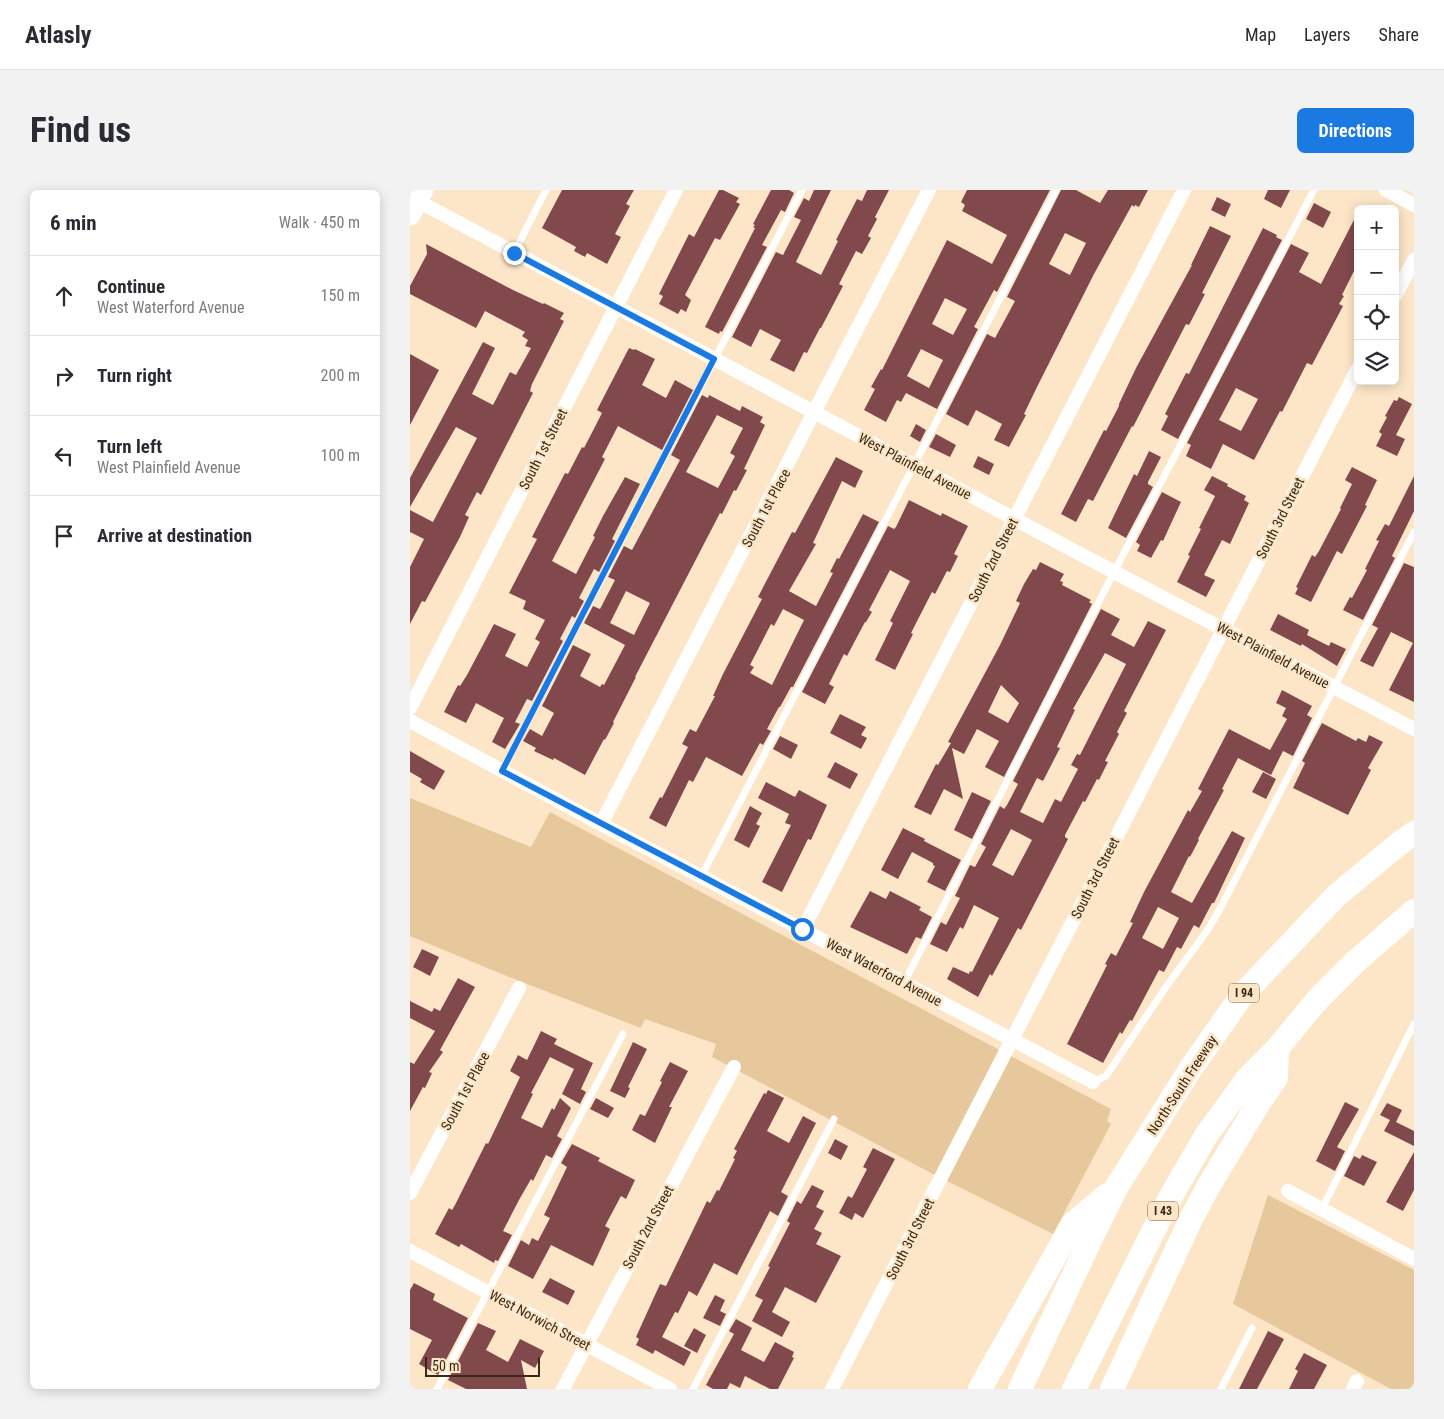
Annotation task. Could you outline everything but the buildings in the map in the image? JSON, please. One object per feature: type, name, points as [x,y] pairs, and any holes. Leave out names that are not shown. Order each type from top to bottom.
[{"type":"highway","name":"North-South Freeway","points":[[1020,1389],[1116,1188],[1191,1068],[1243,994],[1337,895],[1414,833]]},
{"type":"highway","points":[[1112,1389],[1204,1196],[1258,1104],[1276,1078],[1276,1049],[1330,987],[1355,962],[1414,911]]},
{"type":"highway","name":"I 43","points":[[1074,1389],[1171,1196],[1207,1134],[1248,1078],[1276,1049]]},
{"type":"highway","points":[[980,1389],[1074,1224],[1116,1188]]},
{"type":"street","name":"South 1st Street","points":[[410,708],[676,190]]},
{"type":"street","name":"South 1st Place","points":[[601,824],[930,190]]},
{"type":"street","name":"South 2nd Street","points":[[802,929],[1184,190]]},
{"type":"street","points":[[1386,190],[1414,205]]},
{"type":"street","name":"West Plainfield Avenue","points":[[415,201],[1414,729]]},
{"type":"street","points":[[1396,295],[1414,260]]},
{"type":"street","name":"South 3rd Street","points":[[832,1389],[1354,376]]},
{"type":"street","name":"West Waterford Avenue","points":[[410,721],[601,824],[1093,1082]]},
{"type":"street","name":"South 1st Place","points":[[410,1193],[519,988]]},
{"type":"street","name":"South 2nd Street","points":[[564,1389],[734,1066]]},
{"type":"street","points":[[1288,1191],[1414,1259]]},
{"type":"street","name":"West Norwich Street","points":[[410,1251],[670,1389]]},
{"type":"lane","points":[[514,253],[546,190]]},
{"type":"lane","points":[[502,771],[802,190]]},
{"type":"lane","points":[[702,877],[1056,190]]},
{"type":"lane","points":[[904,983],[1114,572],[1314,190]]},
{"type":"lane","points":[[1093,1082],[1106,1076],[1166,987],[1209,928],[1414,532]]},
{"type":"lane","points":[[1322,1209],[1414,1024]]},
{"type":"lane","points":[[437,1389],[623,1034]]},
{"type":"lane","points":[[693,1389],[834,1119]]},
{"type":"lane","points":[[1221,1389],[1252,1328]]},
{"type":"shaded area","points":[[410,798],[531,847],[550,812],[1111,1109],[1107,1121],[1111,1124],[1053,1234],[929,1172],[712,1057],[716,1044],[645,1019],[641,1028],[410,936]]},
{"type":"shaded area","points":[[1268,1195],[1414,1270],[1414,1389],[1391,1389],[1233,1304]]},
{"type":"route","points":[[514,253],[714,359],[502,771],[802,929]]}]
